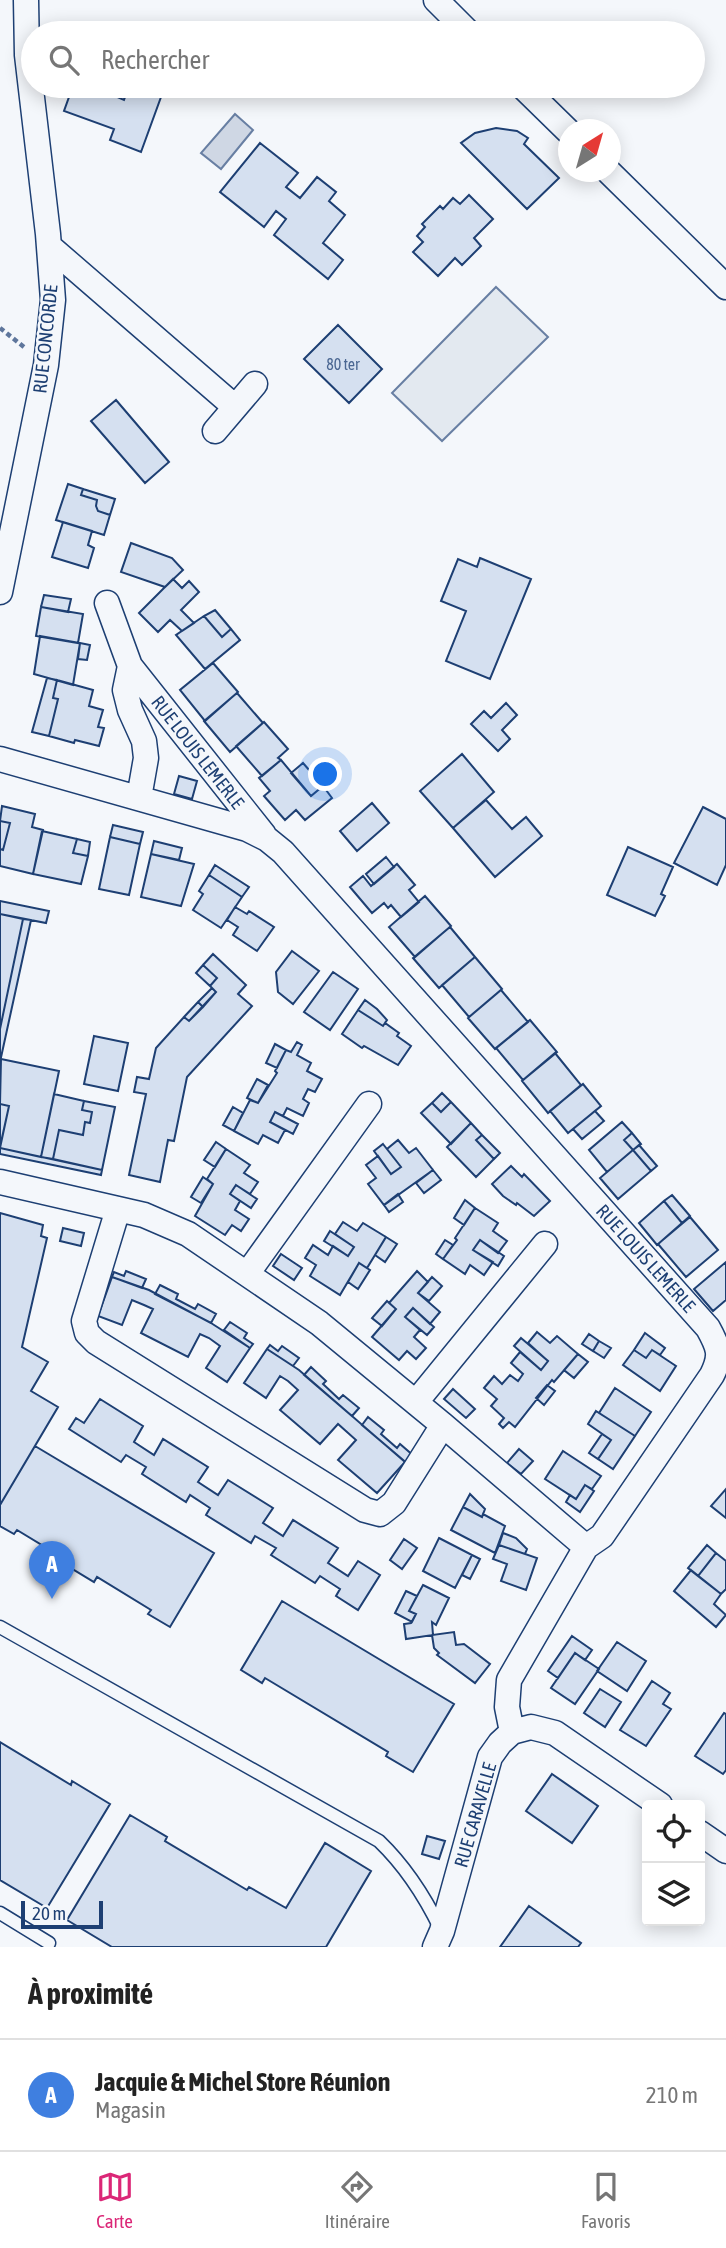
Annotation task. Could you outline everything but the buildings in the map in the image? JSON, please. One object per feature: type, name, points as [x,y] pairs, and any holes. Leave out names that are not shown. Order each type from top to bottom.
[{"type":"street","name":"RUE CONCORDE","points":[[26,0],[26,21]]},
{"type":"street","points":[[436,0],[457,21]]},
{"type":"street","name":"RUE CONCORDE","points":[[0,592],[46,365],[52,300],[49,246],[32,98]]},
{"type":"street","points":[[535,98],[558,120]]},
{"type":"street","points":[[619,182],[726,287]]},
{"type":"street","points":[[49,246],[235,407]]},
{"type":"street","points":[[215,431],[255,384]]},
{"type":"street","name":"RUE LOUIS LEMERLE","points":[[107,603],[130,666],[267,839]]},
{"type":"street","name":"RUE LOUIS LEMERLE","points":[[130,666],[125,690],[130,710],[144,741],[146,758],[139,798]]},
{"type":"street","name":"RUE LOUIS LEMERLE","points":[[0,759],[247,829],[267,839],[283,852],[708,1328],[717,1344],[723,1363],[712,1375],[602,1536],[586,1547],[509,1680],[507,1707],[512,1732]]},
{"type":"street","points":[[247,1274],[369,1104]]},
{"type":"street","points":[[0,1182],[144,1215],[188,1234],[319,1323],[443,1424],[586,1547]]},
{"type":"street","points":[[118,1209],[84,1321],[87,1333],[96,1342],[365,1510],[380,1514],[394,1503],[443,1424]]},
{"type":"street","points":[[416,1402],[545,1244]]},
{"type":"street","points":[[512,1732],[531,1727],[555,1733],[653,1800]]},
{"type":"street","name":"RUE CARAVELLE","points":[[438,1939],[490,1757],[512,1732]]},
{"type":"street","points":[[705,1836],[726,1851]]},
{"type":"lane","points":[[0,1627],[379,1841],[399,1860],[427,1902],[438,1939]]},
{"type":"lane","points":[[0,1913],[49,1943]]},
{"type":"shaded area","points":[[235,114],[253,130],[221,169],[201,153]]},
{"type":"shaded area","points":[[496,287],[548,337],[442,441],[392,393]]},
{"type":"place","name":"Jacquie & Michel Store Réunion","points":[[52,1599]]}]
